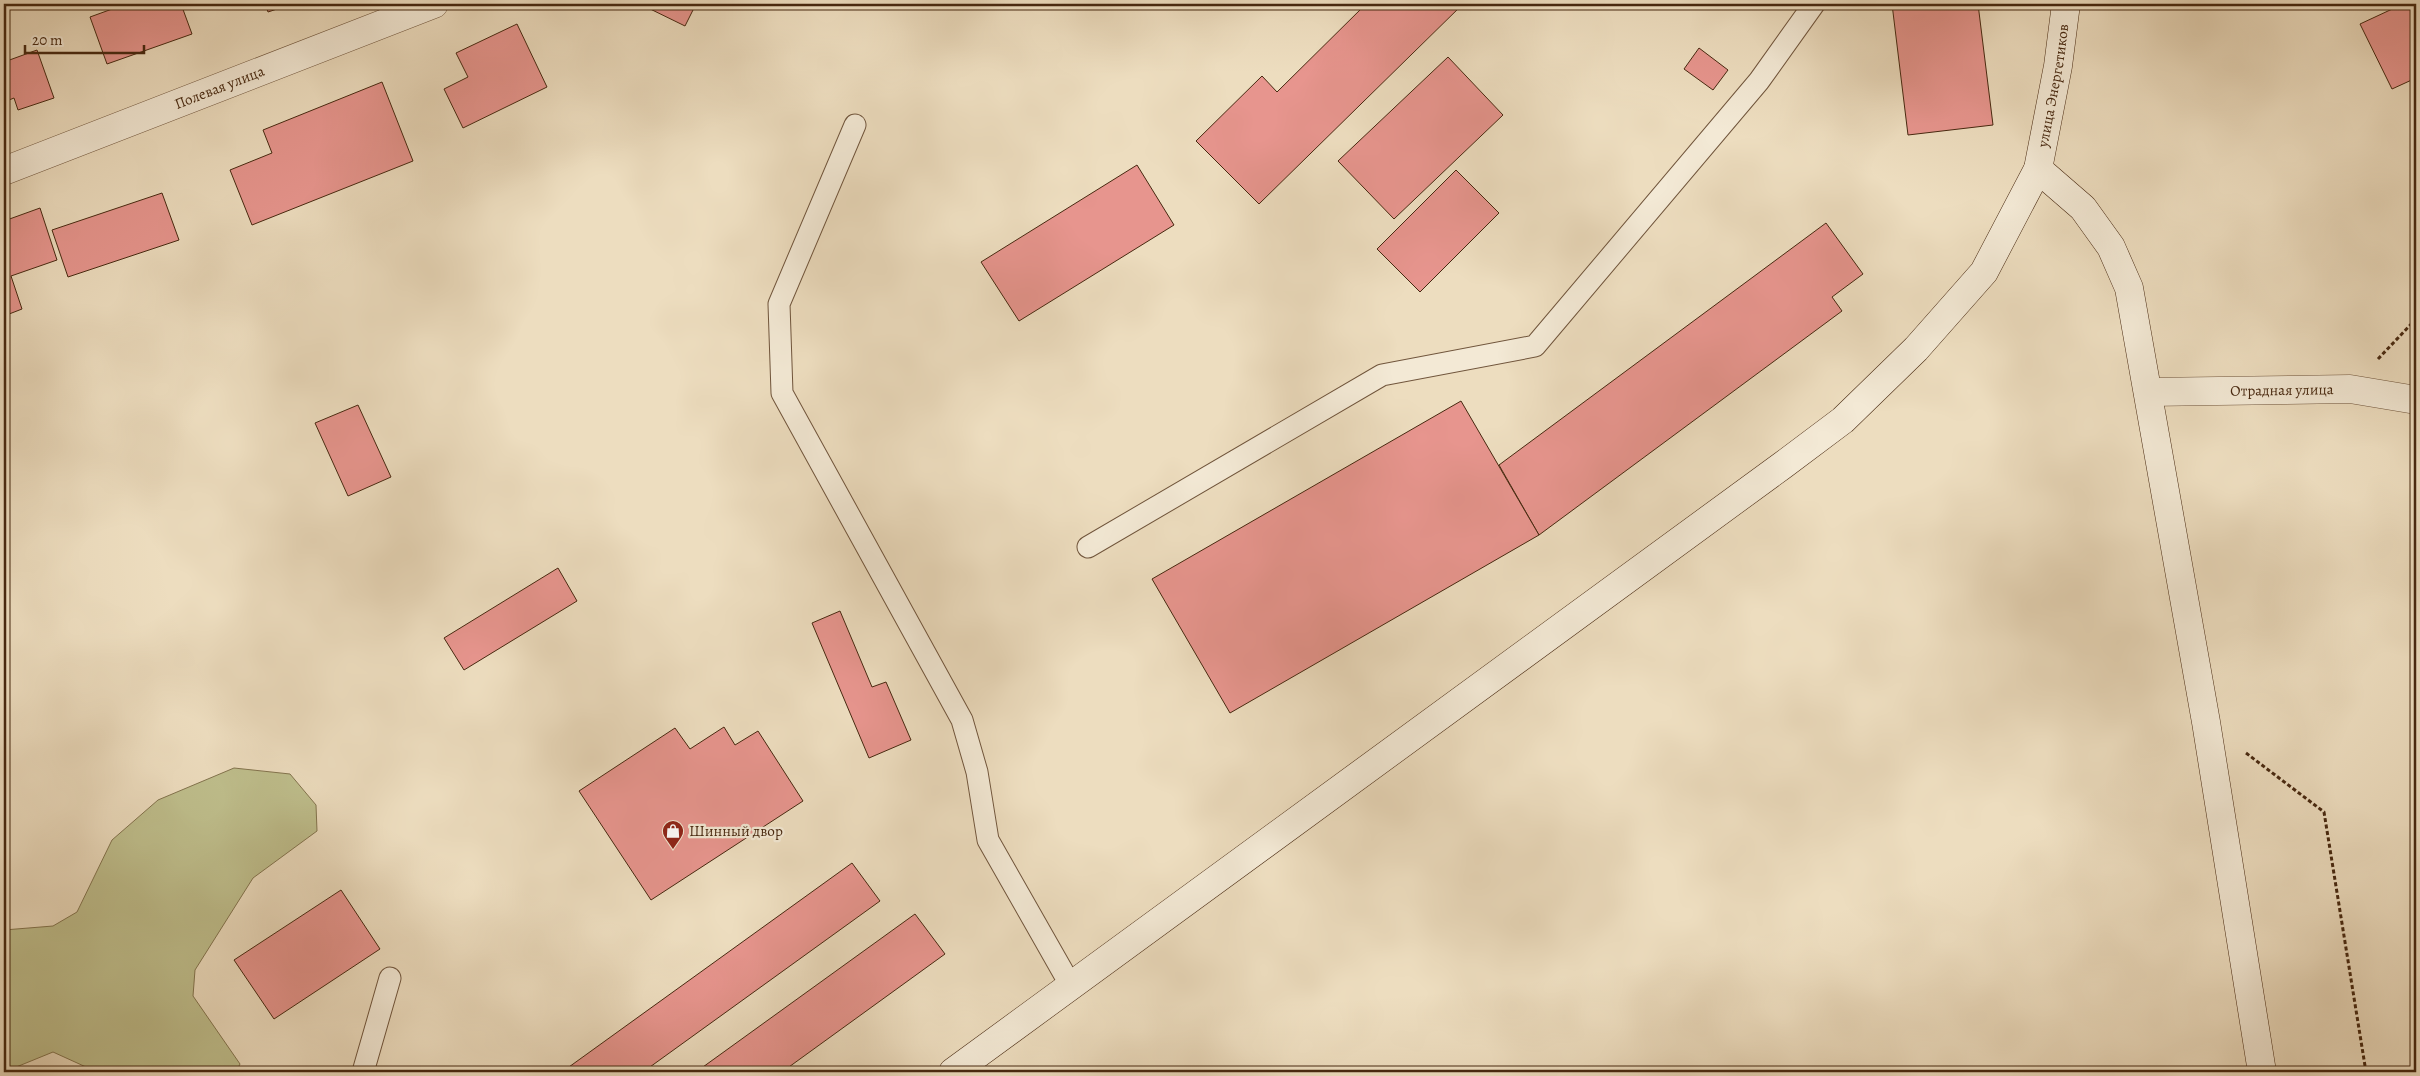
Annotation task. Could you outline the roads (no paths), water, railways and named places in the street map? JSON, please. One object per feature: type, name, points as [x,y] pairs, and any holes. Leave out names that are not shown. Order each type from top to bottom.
[{"type":"main road","name":"Полевая улица","points":[[4,171],[434,4]]},
{"type":"main road","name":"улица Энергетиков","points":[[953,1072],[1843,420],[1916,350],[1984,272],[2038,169],[2058,66],[2066,4]]},
{"type":"main road","points":[[2038,169],[2083,208],[2111,247],[2129,288],[2206,722],[2262,1072]]},
{"type":"main road","name":"Отрадная улица","points":[[2148,392],[2350,389],[2416,400]]},
{"type":"lane","points":[[1088,547],[1382,375],[1535,346],[1760,81],[1814,4]]},
{"type":"lane","points":[[854,125],[779,304],[782,392],[962,720],[977,772],[988,840],[1071,986]]},
{"type":"lane","points":[[363,1072],[390,978]]},
{"type":"place","name":"Шинный двор","points":[[673,850]]}]
